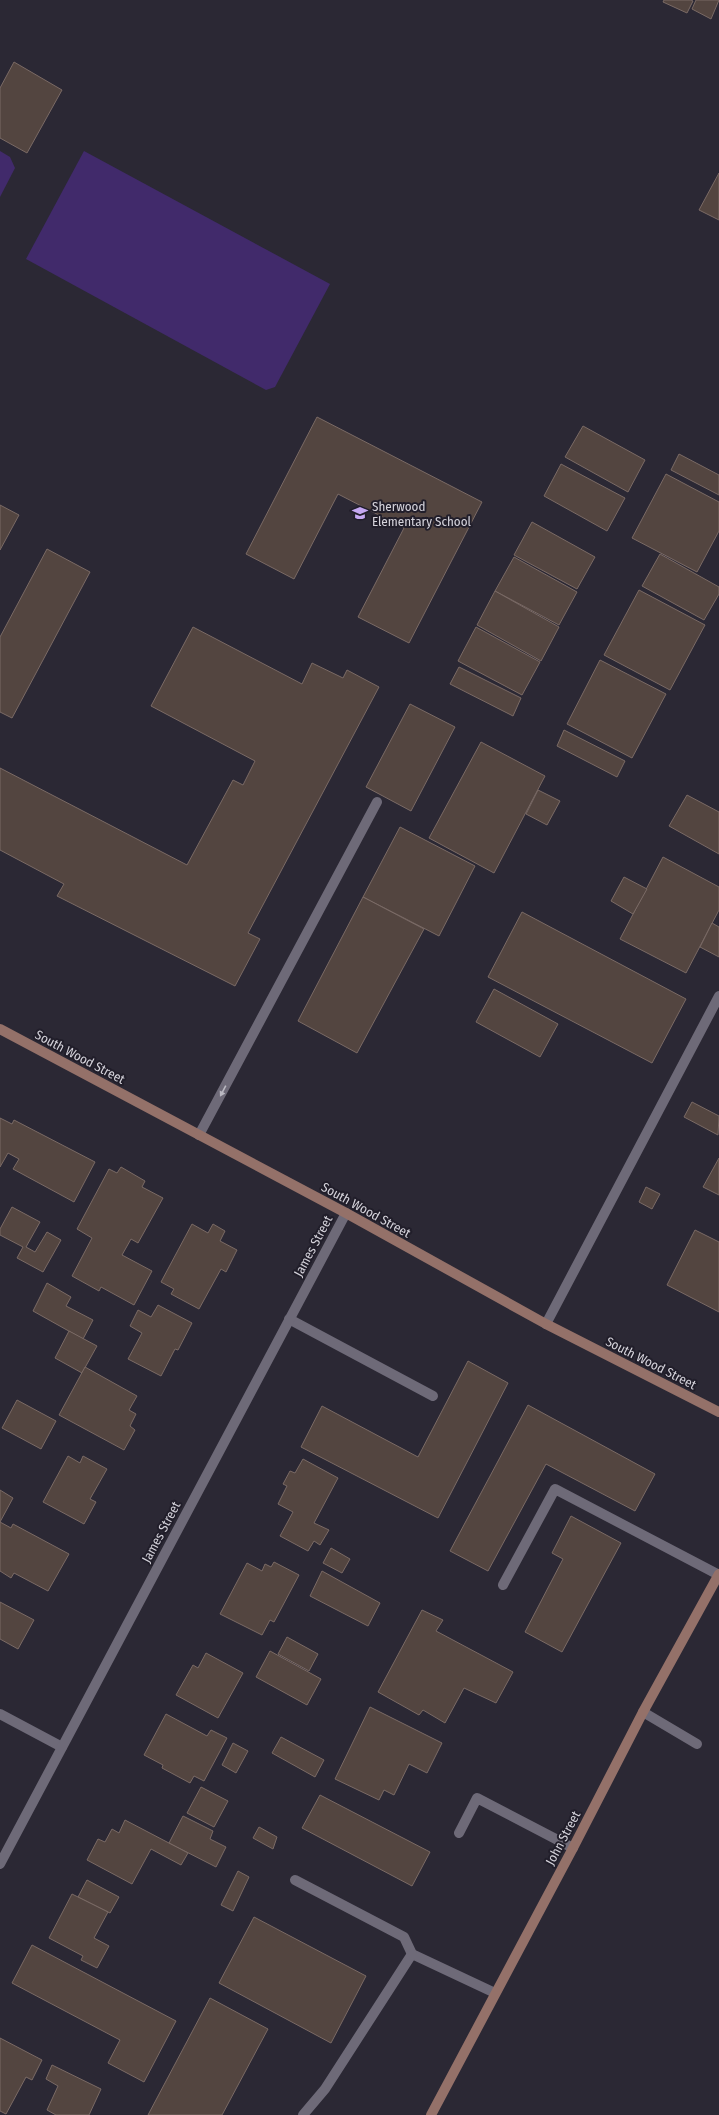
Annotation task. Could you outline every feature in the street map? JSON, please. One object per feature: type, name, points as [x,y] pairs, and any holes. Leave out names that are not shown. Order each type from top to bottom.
[{"type":"street","points":[[199,1135],[377,802]]},
{"type":"street","points":[[546,1324],[719,996]]},
{"type":"street","name":"South Wood Street","points":[[0,1029],[346,1213],[546,1324],[719,1412]]},
{"type":"street","name":"James Street","points":[[0,1864],[346,1213]]},
{"type":"street","points":[[289,1319],[433,1396]]},
{"type":"street","points":[[503,1585],[555,1489],[719,1574]]},
{"type":"street","name":"John Street","points":[[431,2115],[573,1848],[643,1712],[719,1574]]},
{"type":"street","points":[[643,1712],[697,1744]]},
{"type":"street","points":[[0,1714],[62,1747]]},
{"type":"street","points":[[459,1833],[478,1798],[573,1848]]},
{"type":"street","points":[[295,1880],[404,1937],[412,1954],[495,1993]]},
{"type":"street","points":[[303,2115],[325,2089],[412,1954]]},
{"type":"shaded area","points":[[0,151],[10,157],[15,168],[0,197]]},
{"type":"shaded area","points":[[84,151],[330,284],[275,387],[266,390],[26,259]]},
{"type":"building","points":[[664,0],[693,1],[687,13],[663,2]]},
{"type":"building","points":[[696,0],[719,0],[711,19],[692,9]]},
{"type":"building","points":[[14,62],[62,90],[27,153],[0,138],[0,88]]},
{"type":"building","points":[[719,173],[719,220],[699,210]]},
{"type":"building","points":[[317,417],[482,502],[409,643],[358,617],[404,528],[338,494],[294,579],[246,554]]},
{"type":"building","points":[[583,426],[645,460],[628,492],[565,457]]},
{"type":"building","points":[[679,454],[719,475],[719,495],[671,470]]},
{"type":"building","points":[[561,464],[625,498],[607,531],[544,496]]},
{"type":"building","points":[[666,474],[719,502],[719,531],[697,572],[632,538]]},
{"type":"building","points":[[0,505],[19,515],[0,550]]},
{"type":"building","points":[[532,522],[595,557],[577,589],[514,555]]},
{"type":"building","points":[[47,549],[90,572],[12,718],[0,712],[0,637]]},
{"type":"building","points":[[660,554],[719,587],[719,594],[704,620],[642,586]]},
{"type":"building","points":[[514,557],[577,592],[559,625],[495,591]]},
{"type":"building","points":[[639,590],[705,625],[670,690],[604,655]]},
{"type":"building","points":[[495,591],[559,627],[541,661],[477,625]]},
{"type":"building","points":[[193,627],[302,684],[312,663],[343,678],[347,670],[379,687],[248,933],[260,939],[235,986],[57,896],[64,884],[0,850],[0,768],[187,865],[233,780],[243,785],[255,761],[151,706]]},
{"type":"building","points":[[476,627],[540,662],[522,695],[458,661]]},
{"type":"building","points":[[600,660],[666,694],[632,758],[567,724]]},
{"type":"building","points":[[459,667],[521,698],[513,716],[450,684]]},
{"type":"building","points":[[410,704],[455,727],[411,811],[366,787]]},
{"type":"building","points":[[564,730],[625,761],[617,777],[557,746]]},
{"type":"building","points":[[481,742],[545,776],[494,873],[429,838]]},
{"type":"building","points":[[538,790],[560,801],[547,825],[526,814]]},
{"type":"building","points":[[687,795],[719,812],[719,854],[669,826]]},
{"type":"building","points":[[400,827],[475,866],[439,936],[363,897]]},
{"type":"building","points":[[663,857],[719,887],[719,910],[686,973],[620,939]]},
{"type":"building","points":[[624,877],[647,889],[633,914],[611,901]]},
{"type":"building","points":[[363,897],[424,929],[357,1053],[298,1021]]},
{"type":"building","points":[[522,912],[686,999],[652,1063],[488,977]]},
{"type":"building","points":[[712,923],[719,927],[719,957],[700,947]]},
{"type":"building","points":[[494,989],[558,1024],[540,1057],[476,1022]]},
{"type":"building","points":[[692,1102],[719,1116],[718,1135],[684,1117]]},
{"type":"building","points":[[0,1118],[12,1124],[14,1120],[95,1162],[74,1202],[13,1169],[19,1159],[8,1153],[0,1167]]},
{"type":"building","points":[[719,1158],[719,1195],[703,1187]]},
{"type":"building","points":[[121,1167],[145,1181],[142,1187],[163,1198],[138,1243],[131,1239],[122,1255],[152,1271],[134,1305],[101,1287],[99,1291],[72,1276],[92,1238],[77,1229],[109,1169],[117,1173]]},
{"type":"building","points":[[646,1187],[660,1194],[652,1209],[639,1202]]},
{"type":"building","points":[[12,1207],[40,1222],[26,1247],[35,1252],[47,1232],[61,1240],[43,1272],[17,1258],[23,1247],[0,1235],[0,1229]]},
{"type":"building","points":[[192,1224],[208,1233],[213,1224],[225,1231],[220,1241],[237,1250],[226,1272],[221,1269],[199,1309],[171,1294],[174,1289],[161,1282]]},
{"type":"building","points":[[695,1230],[719,1242],[719,1312],[667,1285]]},
{"type":"building","points":[[47,1283],[71,1297],[66,1306],[93,1320],[83,1339],[33,1311]]},
{"type":"building","points":[[158,1305],[192,1323],[178,1350],[175,1349],[161,1376],[128,1359],[142,1333],[130,1326],[138,1310],[151,1317]]},
{"type":"building","points":[[69,1331],[97,1346],[82,1373],[55,1358]]},
{"type":"building","points":[[468,1361],[508,1383],[438,1518],[301,1447],[322,1406],[418,1457]]},
{"type":"building","points":[[85,1367],[137,1396],[129,1410],[136,1414],[130,1426],[135,1430],[124,1450],[59,1415]]},
{"type":"building","points":[[17,1400],[56,1421],[41,1449],[2,1428]]},
{"type":"building","points":[[528,1405],[655,1474],[635,1511],[546,1464],[488,1571],[450,1551]]},
{"type":"building","points":[[68,1456],[80,1463],[83,1456],[107,1469],[90,1499],[96,1502],[84,1524],[43,1502]]},
{"type":"building","points":[[303,1459],[338,1478],[314,1523],[329,1530],[320,1545],[314,1541],[308,1551],[280,1536],[293,1512],[278,1504],[287,1486],[283,1484],[290,1471],[295,1473]]},
{"type":"building","points":[[0,1490],[13,1498],[0,1522]]},
{"type":"building","points":[[571,1516],[621,1543],[562,1652],[525,1632],[563,1559],[552,1553]]},
{"type":"building","points":[[0,1522],[11,1528],[13,1524],[69,1554],[48,1591],[14,1573],[11,1578],[0,1571]]},
{"type":"building","points":[[331,1548],[350,1559],[342,1573],[323,1563]]},
{"type":"building","points":[[274,1562],[299,1575],[274,1622],[270,1620],[262,1635],[220,1614],[247,1563],[262,1571],[265,1564],[271,1567]]},
{"type":"building","points":[[322,1571],[380,1603],[368,1626],[310,1596]]},
{"type":"building","points":[[0,1602],[34,1620],[18,1649],[0,1639]]},
{"type":"building","points":[[422,1610],[443,1620],[436,1631],[513,1672],[496,1703],[464,1688],[445,1723],[423,1710],[419,1715],[378,1692]]},
{"type":"building","points":[[287,1637],[318,1654],[309,1671],[278,1654]]},
{"type":"building","points":[[270,1651],[321,1679],[307,1705],[256,1677]]},
{"type":"building","points":[[206,1653],[243,1673],[218,1718],[176,1695],[193,1665],[198,1668]]},
{"type":"building","points":[[370,1707],[442,1743],[427,1773],[409,1764],[394,1795],[384,1790],[379,1800],[335,1779]]},
{"type":"building","points":[[166,1714],[207,1736],[211,1730],[227,1738],[204,1781],[194,1776],[190,1783],[162,1768],[163,1765],[144,1755]]},
{"type":"building","points":[[281,1737],[324,1760],[315,1777],[272,1753]]},
{"type":"building","points":[[233,1743],[248,1751],[236,1773],[222,1765]]},
{"type":"building","points":[[201,1787],[228,1801],[214,1827],[187,1813]]},
{"type":"building","points":[[320,1795],[430,1852],[412,1886],[302,1828]]},
{"type":"building","points":[[183,1816],[213,1831],[210,1839],[226,1847],[216,1867],[169,1843]]},
{"type":"building","points":[[125,1820],[188,1853],[181,1865],[151,1849],[132,1884],[87,1860],[98,1839],[105,1842],[112,1829],[119,1833]]},
{"type":"building","points":[[259,1827],[277,1837],[273,1849],[253,1838]]},
{"type":"building","points":[[238,1871],[249,1877],[233,1911],[221,1905]]},
{"type":"building","points":[[87,1880],[119,1897],[110,1913],[78,1897]]},
{"type":"building","points":[[72,1894],[108,1912],[94,1938],[109,1946],[97,1968],[81,1960],[83,1956],[49,1938]]},
{"type":"building","points":[[254,1917],[366,1976],[331,2043],[219,1983]]},
{"type":"building","points":[[32,1945],[176,2021],[144,2082],[108,2063],[120,2040],[12,1983]]},
{"type":"building","points":[[210,1998],[268,2029],[222,2115],[148,2115]]},
{"type":"building","points":[[0,2038],[42,2060],[32,2080],[26,2077],[6,2114],[0,2111]]},
{"type":"building","points":[[52,2065],[101,2089],[89,2115],[56,2115],[47,2110],[58,2086],[46,2079]]},
{"type":"place","name":"Sherwood Elementary School","points":[[360,513]]}]
